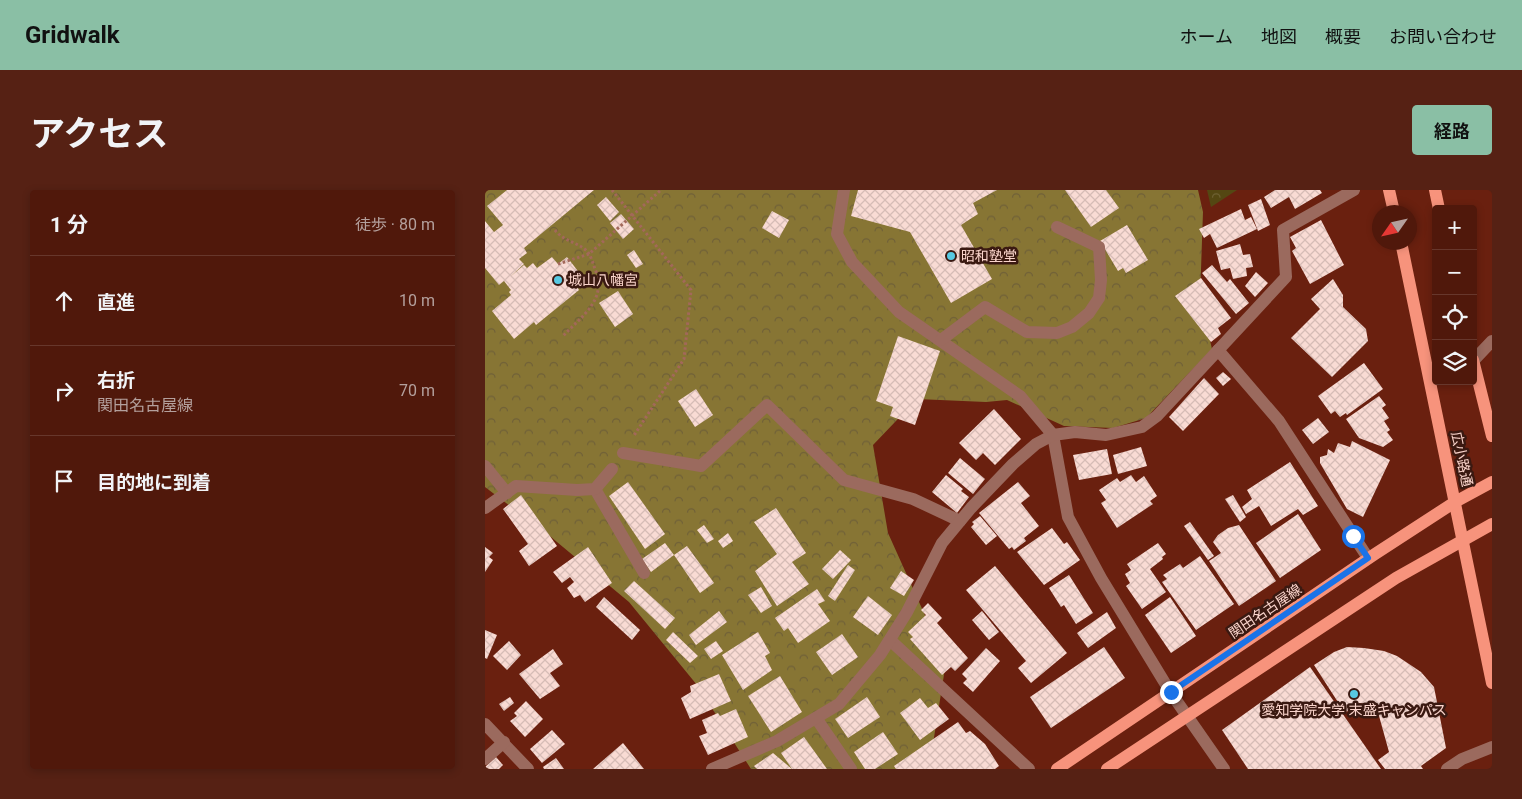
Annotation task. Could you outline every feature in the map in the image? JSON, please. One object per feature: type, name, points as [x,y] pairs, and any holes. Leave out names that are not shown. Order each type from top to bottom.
[{"type":"main road","points":[[1389,190],[1392,205]]},
{"type":"main road","points":[[1435,190],[1438,205]]},
{"type":"main road","name":"広小路通","points":[[1403,250],[1492,682]]},
{"type":"main road","points":[[1477,376],[1492,436]]},
{"type":"main road","name":"関田名古屋線","points":[[1057,769],[1368,558],[1455,502],[1492,482]]},
{"type":"main road","points":[[1107,769],[1396,578],[1492,524]]},
{"type":"street","points":[[844,190],[837,234],[852,262],[899,312],[1020,396],[1053,435],[1068,517],[1101,578],[1171,692],[1224,769]]},
{"type":"street","points":[[712,769],[777,741],[839,704],[881,655],[907,612],[942,543],[1013,464],[1036,444],[1053,435],[1075,432],[1106,435],[1142,427],[1157,416],[1286,277],[1283,230],[1354,190]]},
{"type":"street","points":[[941,340],[985,307],[1027,332],[1057,333],[1072,327],[1089,313],[1099,298],[1101,280],[1099,247],[1057,227]]},
{"type":"street","points":[[1477,356],[1492,341]]},
{"type":"street","points":[[1219,350],[1279,421],[1368,558]]},
{"type":"street","points":[[623,453],[701,466],[767,405],[844,480],[913,499],[960,521]]},
{"type":"street","points":[[485,466],[507,493]]},
{"type":"street","points":[[485,508],[516,486],[577,490],[595,489],[612,469]]},
{"type":"street","points":[[595,489],[644,573]]},
{"type":"street","points":[[890,640],[1029,769]]},
{"type":"street","points":[[816,718],[851,769]]},
{"type":"street","points":[[485,724],[528,769]]},
{"type":"street","points":[[485,759],[504,742]]},
{"type":"street","points":[[1447,769],[1462,759],[1492,747]]},
{"type":"path","points":[[613,190],[691,290],[684,359],[623,453]]},
{"type":"path","points":[[558,264],[589,254],[661,190]]},
{"type":"path","points":[[555,230],[560,236],[585,249],[599,278],[599,289],[594,303],[563,336]]},
{"type":"green space","points":[[485,190],[1198,190],[1203,212],[1200,298],[1212,349],[1146,418],[1113,428],[1064,426],[1007,400],[986,402],[917,399],[873,445],[888,533],[946,662],[929,769],[751,769],[697,685],[629,602],[551,537],[485,487]]},
{"type":"green space","points":[[1207,190],[1237,190],[1211,207]]},
{"type":"building","points":[[507,190],[594,190],[524,248],[527,253],[519,259],[524,264],[510,277],[524,265],[527,268],[533,263],[537,268],[552,257],[558,264],[567,257],[581,275],[573,281],[579,290],[536,325],[534,322],[514,339],[492,311],[511,295],[509,292],[511,290],[504,281],[499,285],[485,268],[485,221],[494,232],[503,225],[487,206]]},
{"type":"building","name":"昭和塾堂","points":[[858,190],[997,190],[973,203],[978,214],[961,225],[992,279],[951,303],[910,232],[851,216]]},
{"type":"building","points":[[1065,190],[1106,190],[1119,208],[1091,227]]},
{"type":"building","points":[[1275,190],[1320,190],[1322,193],[1295,209],[1289,197],[1271,208],[1264,197]]},
{"type":"building","points":[[606,197],[619,212],[610,221],[597,205]]},
{"type":"building","points":[[1261,199],[1270,225],[1258,231],[1248,205]]},
{"type":"building","points":[[1241,209],[1245,220],[1251,217],[1257,229],[1217,248],[1210,234],[1204,238],[1199,229]]},
{"type":"building","points":[[772,211],[789,220],[779,238],[762,228]]},
{"type":"building","points":[[621,214],[634,229],[623,239],[610,223]]},
{"type":"building","points":[[1321,220],[1344,265],[1310,284],[1292,251],[1296,248],[1290,237]]},
{"type":"building","points":[[1127,225],[1148,260],[1126,273],[1123,268],[1118,271],[1100,241]]},
{"type":"building","points":[[1240,244],[1243,255],[1250,254],[1253,267],[1246,268],[1247,276],[1233,279],[1230,268],[1221,270],[1216,251]]},
{"type":"building","points":[[634,250],[643,264],[636,268],[627,255]]},
{"type":"building","points":[[1212,265],[1227,282],[1230,279],[1249,303],[1236,314],[1202,273]]},
{"type":"building","points":[[1256,272],[1268,283],[1255,297],[1245,286]]},
{"type":"building","points":[[1201,278],[1231,318],[1218,328],[1221,334],[1211,342],[1175,296]]},
{"type":"building","points":[[1333,279],[1343,295],[1343,307],[1366,329],[1368,341],[1332,377],[1291,338],[1320,309],[1311,299]]},
{"type":"building","points":[[618,291],[633,314],[615,327],[599,303]]},
{"type":"building","points":[[898,336],[940,351],[915,425],[890,416],[893,407],[876,401]]},
{"type":"building","points":[[1364,363],[1383,389],[1347,415],[1346,413],[1340,417],[1335,411],[1331,414],[1318,396]]},
{"type":"building","points":[[1223,372],[1231,379],[1223,386],[1216,378]]},
{"type":"building","points":[[1204,378],[1219,394],[1183,431],[1169,417]]},
{"type":"building","points":[[696,389],[713,415],[695,427],[678,401]]},
{"type":"building","points":[[1379,396],[1386,405],[1382,408],[1389,418],[1384,421],[1390,430],[1387,432],[1393,440],[1383,447],[1359,438],[1346,419]]},
{"type":"building","points":[[994,409],[1021,439],[995,465],[983,453],[976,460],[959,443]]},
{"type":"building","points":[[1318,418],[1329,432],[1313,444],[1302,430]]},
{"type":"building","points":[[1352,441],[1390,460],[1363,517],[1347,509],[1320,463],[1320,457],[1327,455],[1328,449],[1334,453],[1338,443],[1350,447]]},
{"type":"building","points":[[1141,447],[1147,466],[1118,474],[1113,455]]},
{"type":"building","points":[[1107,449],[1112,474],[1079,480],[1073,455]]},
{"type":"building","points":[[960,458],[985,479],[973,494],[948,473]]},
{"type":"building","points":[[1290,462],[1318,506],[1303,515],[1298,509],[1271,526],[1259,506],[1246,514],[1242,507],[1252,499],[1247,490]]},
{"type":"building","points":[[946,475],[963,489],[961,491],[969,497],[957,513],[932,492]]},
{"type":"building","points":[[1131,475],[1136,482],[1144,476],[1157,496],[1150,501],[1153,504],[1117,528],[1101,503],[1106,500],[1099,490],[1117,478],[1120,482]]},
{"type":"building","points":[[628,482],[665,534],[645,549],[609,496]]},
{"type":"building","points":[[1018,482],[1030,496],[1021,503],[1039,526],[1024,538],[1026,541],[1014,550],[1012,547],[1009,549],[979,513]]},
{"type":"building","points":[[521,495],[557,546],[529,566],[519,551],[528,544],[503,509]]},
{"type":"building","points":[[1233,495],[1246,517],[1240,522],[1225,499]]},
{"type":"building","points":[[776,508],[806,553],[792,562],[809,584],[777,606],[755,571],[777,554],[754,522]]},
{"type":"building","points":[[1298,514],[1321,550],[1280,578],[1256,543]]},
{"type":"building","points":[[980,516],[997,536],[986,545],[971,527],[974,524],[972,522]]},
{"type":"building","points":[[1190,522],[1214,556],[1208,560],[1184,526]]},
{"type":"building","points":[[704,525],[714,539],[707,543],[697,530]]},
{"type":"building","points":[[1239,525],[1276,581],[1239,606],[1209,561],[1221,553],[1213,542],[1218,535],[1228,528]]},
{"type":"building","points":[[1052,528],[1064,544],[1067,542],[1080,560],[1044,585],[1017,552]]},
{"type":"building","points":[[728,533],[733,541],[723,548],[718,541]]},
{"type":"building","points":[[665,543],[674,555],[651,572],[642,559]]},
{"type":"building","points":[[1158,543],[1166,554],[1162,557],[1163,559],[1150,569],[1166,592],[1142,609],[1126,586],[1130,583],[1125,574],[1131,570],[1127,564]]},
{"type":"building","points":[[687,546],[714,583],[700,593],[674,555]]},
{"type":"building","points":[[485,547],[493,553],[489,557],[493,560],[485,572]]},
{"type":"building","points":[[588,547],[612,583],[585,602],[580,595],[574,598],[567,588],[574,582],[570,577],[562,583],[553,572]]},
{"type":"building","points":[[840,550],[851,560],[833,579],[822,569]]},
{"type":"building","points":[[1200,556],[1234,604],[1196,630],[1162,582],[1167,579],[1163,575],[1180,564],[1183,568]]},
{"type":"building","points":[[848,565],[855,570],[835,601],[828,596]]},
{"type":"building","points":[[995,566],[1067,653],[1031,683],[1018,668],[1026,661],[966,590]]},
{"type":"building","points":[[901,571],[914,580],[904,596],[890,588]]},
{"type":"building","points":[[1069,575],[1093,613],[1076,624],[1064,605],[1061,607],[1049,588]]},
{"type":"building","points":[[634,581],[675,618],[665,629],[624,591]]},
{"type":"building","points":[[761,587],[772,606],[761,613],[748,595]]},
{"type":"building","points":[[817,589],[825,601],[818,604],[830,621],[798,643],[788,628],[784,631],[775,618]]},
{"type":"building","points":[[868,596],[892,615],[878,635],[853,617]]},
{"type":"building","points":[[604,597],[640,630],[632,640],[596,607]]},
{"type":"building","points":[[1170,597],[1196,636],[1171,653],[1145,615]]},
{"type":"building","points":[[928,603],[942,618],[937,623],[968,658],[955,671],[951,667],[942,675],[910,639],[913,637],[908,632],[926,615],[921,610]]},
{"type":"building","points":[[719,611],[727,622],[696,645],[689,635]]},
{"type":"building","points":[[982,611],[999,632],[989,640],[972,620]]},
{"type":"building","points":[[1107,612],[1116,628],[1088,648],[1077,633]]},
{"type":"building","points":[[485,630],[497,635],[487,659],[485,658]]},
{"type":"building","points":[[673,632],[698,656],[690,663],[666,640]]},
{"type":"building","points":[[758,632],[770,653],[765,656],[772,670],[743,690],[722,655]]},
{"type":"building","points":[[842,634],[858,657],[832,675],[816,652]]},
{"type":"building","points":[[509,641],[521,655],[507,670],[493,656]]},
{"type":"building","points":[[716,641],[723,651],[711,659],[704,649]]},
{"type":"building","points":[[1104,647],[1125,678],[1051,728],[1030,697]]},
{"type":"building","points":[[1347,647],[1384,651],[1397,656],[1421,672],[1434,687],[1446,748],[1421,766],[1423,769],[1385,769],[1378,760],[1389,752],[1376,705],[1359,703],[1345,713],[1314,665],[1334,652]]},
{"type":"building","points":[[986,648],[1000,661],[973,692],[963,683],[967,679],[962,674]]},
{"type":"building","points":[[553,649],[563,664],[550,673],[560,686],[540,699],[519,674]]},
{"type":"building","points":[[1310,667],[1381,769],[1248,769],[1222,730]]},
{"type":"building","points":[[719,674],[731,701],[690,719],[681,698],[691,692],[690,686]]},
{"type":"building","points":[[780,676],[802,712],[771,732],[748,696]]},
{"type":"building","points":[[510,697],[514,703],[504,711],[499,704]]},
{"type":"building","points":[[867,697],[880,717],[848,738],[835,719]]},
{"type":"building","points":[[920,698],[928,708],[936,703],[949,719],[920,740],[900,713]]},
{"type":"building","points":[[526,701],[543,719],[525,737],[510,721],[517,716],[514,713]]},
{"type":"building","points":[[736,709],[748,737],[708,755],[699,736],[707,733],[702,720],[718,713],[720,716]]},
{"type":"building","points":[[958,722],[966,733],[970,731],[985,744],[999,766],[995,769],[896,769],[894,766]]},
{"type":"building","points":[[552,730],[565,744],[542,763],[530,749]]},
{"type":"building","points":[[883,732],[898,754],[875,769],[865,769],[854,752]]},
{"type":"building","points":[[804,737],[827,769],[792,769],[781,753]]},
{"type":"building","points":[[623,743],[644,769],[593,769]]},
{"type":"building","points":[[773,753],[792,769],[757,769],[754,766]]},
{"type":"building","points":[[496,757],[503,765],[499,769],[485,769],[485,767]]},
{"type":"building","points":[[556,758],[564,769],[544,769],[543,767]]},
{"type":"place","name":"昭和塾堂","points":[[951,256]]},
{"type":"place","name":"城山八幡宮","points":[[558,280]]},
{"type":"place","name":"愛知学院大学 末盛キャンパス","points":[[1354,694]]},
{"type":"route","points":[[1171,692],[1368,558],[1353,536]]}]
